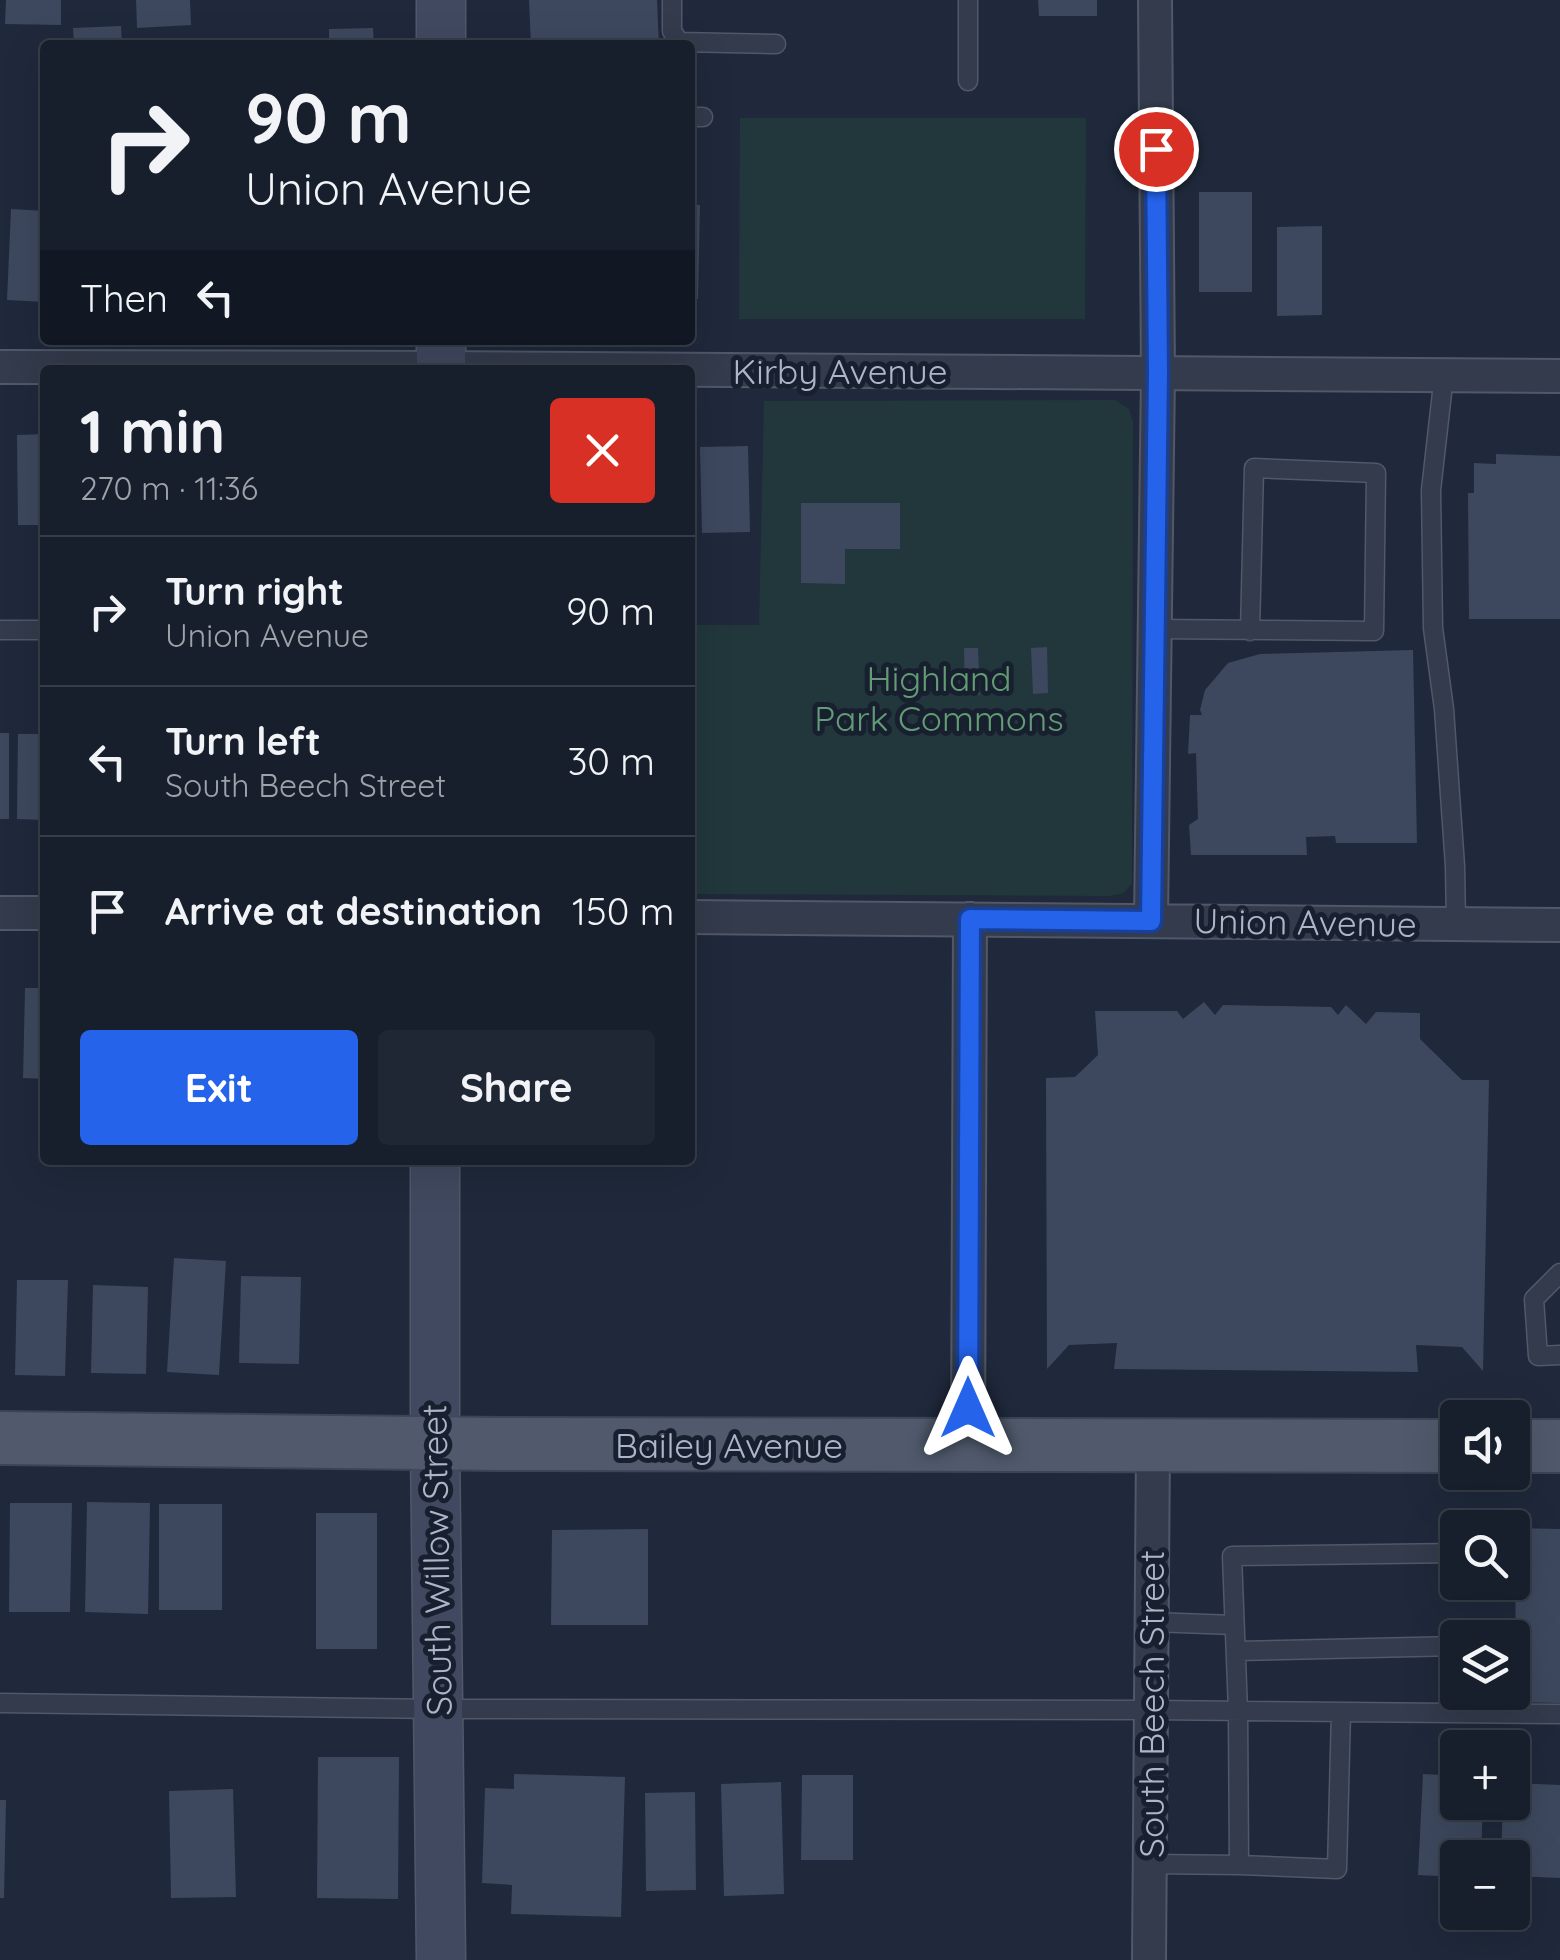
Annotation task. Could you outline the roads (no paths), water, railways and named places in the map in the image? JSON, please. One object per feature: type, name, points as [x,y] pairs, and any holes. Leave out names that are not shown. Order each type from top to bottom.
[{"type":"main road","points":[[441,0],[441,40]]},
{"type":"main road","name":"South Willow Street","points":[[435,1165],[434,1444],[441,1960]]},
{"type":"main road","name":"Bailey Avenue","points":[[0,1438],[434,1444],[1440,1446]]},
{"type":"main road","points":[[1530,1446],[1560,1446]]},
{"type":"street","points":[[1151,921],[1158,373],[1155,0]]},
{"type":"street","name":"Kirby Avenue","points":[[110,365],[441,359],[1158,373],[1560,376]]},
{"type":"street","name":"Kirby Avenue","points":[[0,367],[40,366]]},
{"type":"street","points":[[0,913],[40,913]]},
{"type":"street","name":"Union Avenue","points":[[695,917],[1560,925]]},
{"type":"street","points":[[968,1446],[970,919]]},
{"type":"street","name":"South Beech Street","points":[[1149,1960],[1153,1447]]},
{"type":"lane","points":[[672,0],[672,31],[678,40]]},
{"type":"lane","points":[[968,0],[968,81]]},
{"type":"lane","points":[[695,42],[776,44]]},
{"type":"lane","points":[[1444,375],[1432,490],[1433,628],[1444,710],[1456,924]]},
{"type":"lane","points":[[1154,629],[1250,631],[1374,631],[1376,473],[1254,468],[1250,631]]},
{"type":"lane","points":[[0,630],[40,630]]},
{"type":"lane","points":[[1560,1273],[1534,1299],[1538,1356],[1560,1355]]},
{"type":"lane","points":[[1239,1865],[1232,1556],[1440,1553]]},
{"type":"lane","points":[[1152,1622],[1234,1624]]},
{"type":"lane","points":[[1236,1651],[1440,1646]]},
{"type":"lane","points":[[0,1703],[1560,1714]]},
{"type":"lane","points":[[1150,1864],[1338,1868],[1341,1712]]},
{"type":"park label","name":"Highland Park Commons","points":[[939,698]]}]
